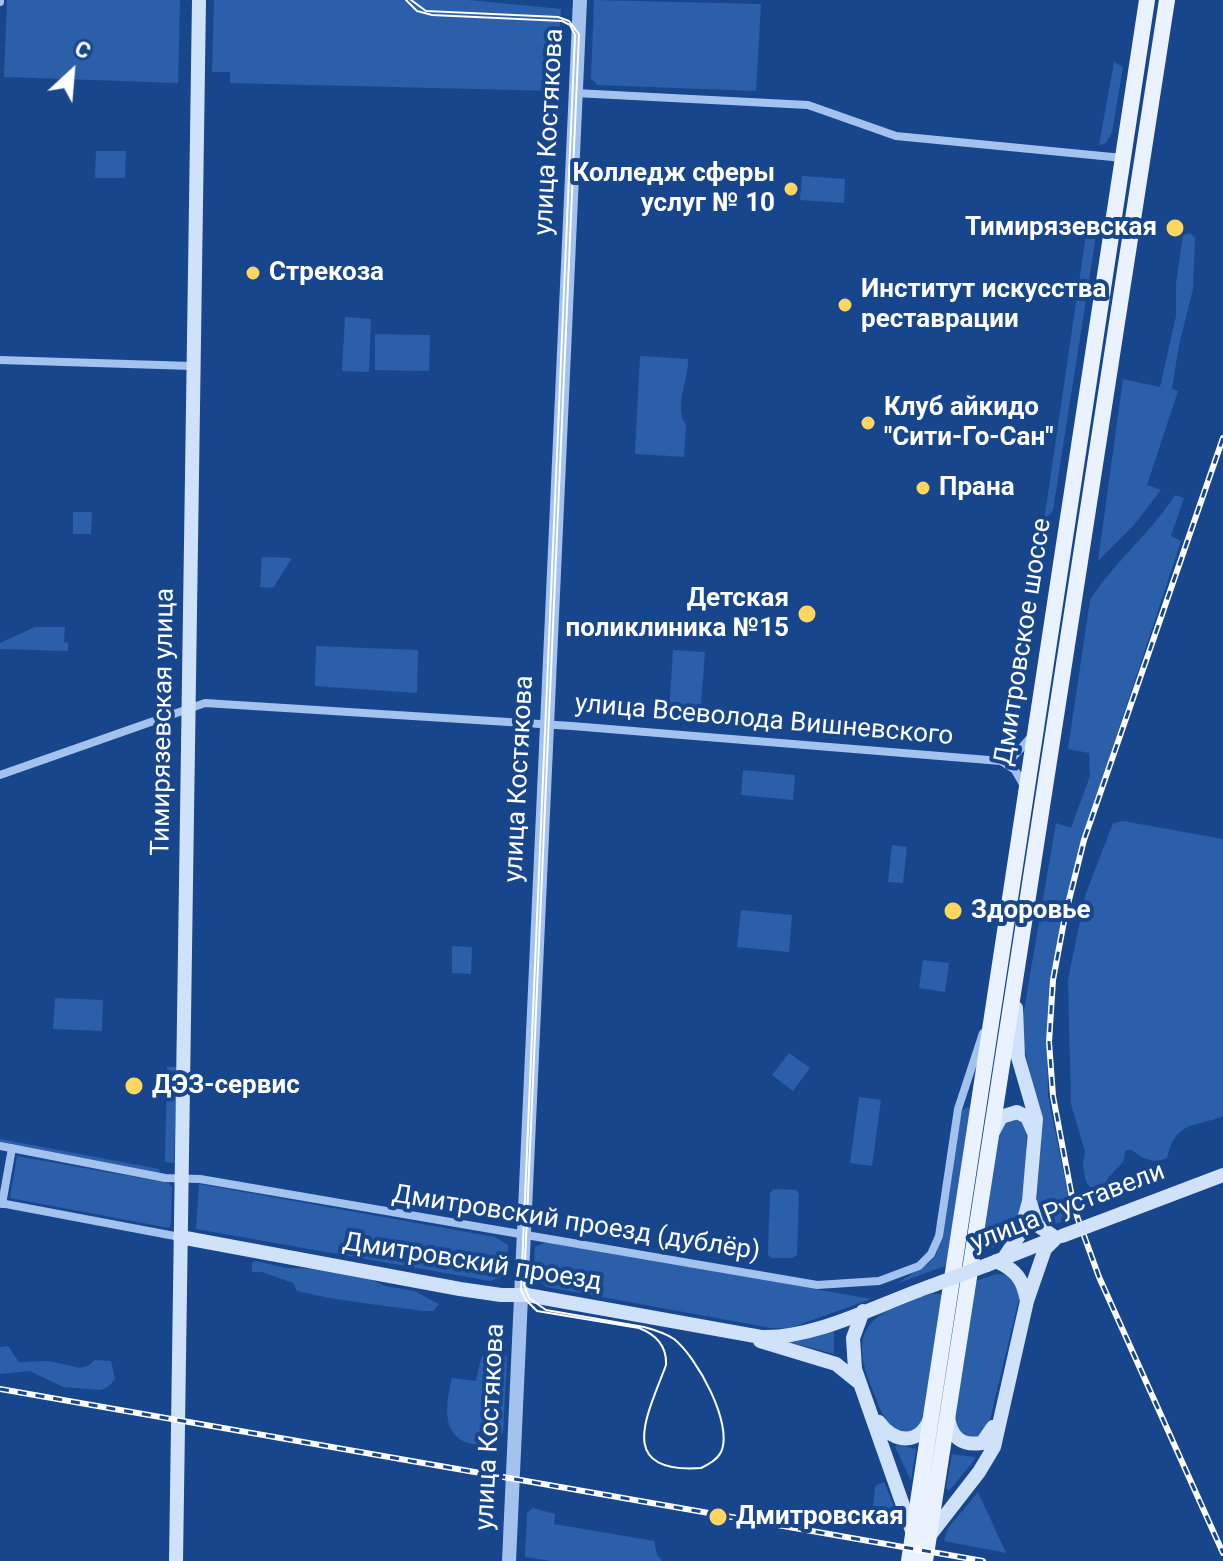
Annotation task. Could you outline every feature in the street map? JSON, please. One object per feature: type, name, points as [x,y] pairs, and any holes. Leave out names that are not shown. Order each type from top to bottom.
[{"type":"main road","name":"Тимирязевская улица","points":[[176,1561],[199,0]]},
{"type":"main road","name":"Дмитровское шоссе","points":[[940,1415],[950,1291],[1147,0]]},
{"type":"main road","name":"Дмитровское шоссе","points":[[940,1415],[967,1283],[1015,987],[1167,0]]},
{"type":"main road","points":[[1015,987],[1018,1057],[1035,1109],[1035,1134],[1029,1201],[1020,1234],[996,1261],[1018,1274],[1024,1284],[1027,1301]]},
{"type":"main road","points":[[988,1148],[1001,1117],[1012,1112],[1027,1117],[1035,1134]]},
{"type":"main road","name":"улица Руставели","points":[[931,1286],[1223,1175]]},
{"type":"main road","points":[[920,1537],[987,1460],[994,1447],[1027,1301],[1041,1256],[1059,1237],[1037,1225],[1029,1201]]},
{"type":"main road","name":"Дмитровский проезд","points":[[180,1237],[475,1292],[522,1295],[761,1337],[784,1337],[810,1331],[931,1286]]},
{"type":"main road","points":[[863,1311],[855,1328],[852,1347],[860,1385],[908,1514],[920,1537],[925,1561]]},
{"type":"main road","points":[[737,1333],[786,1351],[836,1364],[860,1385]]},
{"type":"main road","points":[[870,1410],[885,1431],[903,1439],[924,1431],[940,1415]]},
{"type":"main road","points":[[940,1415],[956,1438],[963,1443],[976,1444],[988,1439],[1000,1412]]},
{"type":"main road","points":[[909,1561],[920,1537],[940,1415]]},
{"type":"street","name":"улица Костякова","points":[[509,1561],[580,0]]},
{"type":"street","points":[[575,93],[808,105],[896,136],[1123,158]]},
{"type":"street","points":[[0,360],[192,366]]},
{"type":"street","name":"улица Всеволода Вишневского","points":[[0,775],[189,707],[209,703],[547,724],[1001,761]]},
{"type":"street","points":[[1033,739],[1033,752],[1040,757],[1047,756],[1052,748]]},
{"type":"street","points":[[1025,791],[1015,770],[1001,761],[1020,751],[1033,739]]},
{"type":"street","name":"Дмитровский проезд (дублёр)","points":[[0,1146],[165,1178],[200,1179],[821,1285],[879,1281],[919,1266],[931,1254],[939,1236],[958,1109],[966,1078],[993,1007]]},
{"type":"street","points":[[1,1203],[12,1148]]},
{"type":"street","name":"Дмитровский проезд","points":[[1,1203],[180,1237]]},
{"type":"shaded area","points":[[7,0],[180,0],[178,83],[4,77]]},
{"type":"shaded area","points":[[214,0],[469,0],[561,9],[556,91],[230,83],[230,72],[212,72]]},
{"type":"shaded area","points":[[594,0],[761,4],[756,91],[597,85],[591,78]]},
{"type":"shaded area","points":[[1114,62],[1123,67],[1112,132],[1106,143],[1099,145]]},
{"type":"shaded area","points":[[96,151],[126,151],[125,178],[95,178]]},
{"type":"shaded area","points":[[802,176],[845,179],[844,203],[800,200]]},
{"type":"shaded area","points":[[1088,221],[1098,223],[1053,510],[1044,521]]},
{"type":"shaded area","points":[[1190,233],[1195,238],[1193,289],[1172,389],[1178,391],[1147,485],[1161,490],[1134,525],[1098,561],[1123,379],[1160,387],[1176,316],[1176,284],[1183,235]]},
{"type":"shaded area","points":[[345,317],[371,319],[369,372],[342,371]]},
{"type":"shaded area","points":[[375,334],[430,335],[429,371],[375,370]]},
{"type":"shaded area","points":[[640,356],[688,359],[681,402],[682,418],[686,425],[684,457],[635,454]]},
{"type":"shaded area","points":[[1175,495],[1184,498],[1171,536],[1181,541],[1084,834],[1062,914],[1047,1040],[1048,1096],[1073,1219],[1047,1226],[1036,1212],[1042,1125],[1022,1037],[1023,1016],[1056,823],[1071,828],[1090,776],[1089,753],[1068,749],[1090,600]]},
{"type":"shaded area","points":[[73,512],[92,512],[91,534],[73,534]]},
{"type":"shaded area","points":[[262,557],[292,558],[273,588],[260,587]]},
{"type":"shaded area","points":[[35,627],[65,627],[64,642],[68,643],[68,651],[0,649],[0,643]]},
{"type":"shaded area","points":[[316,646],[418,650],[417,693],[315,686]]},
{"type":"shaded area","points":[[673,650],[705,652],[700,716],[669,714]]},
{"type":"shaded area","points":[[743,770],[795,775],[793,800],[741,795]]},
{"type":"shaded area","points":[[1123,821],[1223,839],[1223,1116],[1181,1131],[1175,1137],[1167,1158],[1162,1160],[1144,1158],[1132,1150],[1126,1150],[1123,1162],[1108,1178],[1099,1199],[1086,1182],[1083,1165],[1085,1152],[1071,1104],[1068,980],[1085,896],[1113,823]]},
{"type":"shaded area","points":[[892,845],[907,847],[903,883],[888,882]]},
{"type":"shaded area","points":[[741,910],[792,915],[789,952],[737,947]]},
{"type":"shaded area","points":[[452,946],[472,947],[471,974],[452,973]]},
{"type":"shaded area","points":[[923,960],[949,963],[945,992],[919,988]]},
{"type":"shaded area","points":[[55,998],[103,1000],[102,1031],[53,1029]]},
{"type":"shaded area","points":[[789,1053],[810,1068],[793,1091],[772,1075]]},
{"type":"shaded area","points":[[167,1067],[177,1067],[174,1163],[165,1162]]},
{"type":"shaded area","points":[[859,1097],[881,1100],[872,1166],[850,1163]]},
{"type":"shaded area","points":[[968,1107],[948,1265],[896,1284],[929,1263],[937,1253],[962,1110]]},
{"type":"shaded area","points":[[1017,1116],[1027,1127],[1021,1212],[1009,1238],[979,1253],[999,1127],[1002,1121]]},
{"type":"shaded area","points":[[0,1139],[159,1169],[160,1174],[0,1143]]},
{"type":"shaded area","points":[[17,1156],[168,1183],[172,1187],[171,1224],[169,1228],[10,1198]]},
{"type":"shaded area","points":[[199,1184],[495,1237],[508,1245],[507,1275],[490,1281],[196,1229]]},
{"type":"shaded area","points":[[773,1189],[796,1190],[799,1194],[797,1255],[792,1258],[771,1258],[768,1254],[770,1193]]},
{"type":"shaded area","points":[[549,1241],[871,1299],[790,1328],[771,1328],[547,1287],[536,1274],[534,1258],[535,1247]]},
{"type":"shaded area","points":[[256,1261],[286,1268],[326,1269],[370,1279],[385,1286],[414,1291],[439,1304],[433,1311],[423,1311],[297,1291],[293,1283],[262,1272],[252,1272],[252,1263]]},
{"type":"shaded area","points":[[996,1274],[1009,1275],[1020,1294],[987,1432],[973,1441],[955,1428],[954,1420],[974,1282]]},
{"type":"shaded area","points":[[930,1294],[943,1294],[925,1416],[917,1430],[900,1433],[879,1406],[864,1364],[862,1347],[871,1323],[881,1315]]},
{"type":"shaded area","points":[[834,1328],[834,1354],[789,1342]]},
{"type":"shaded area","points":[[8,1346],[19,1362],[49,1361],[80,1368],[95,1360],[111,1361],[115,1379],[101,1390],[63,1387],[30,1371],[0,1374],[0,1347]]},
{"type":"shaded area","points":[[493,1347],[507,1357],[503,1433],[486,1430],[485,1445],[471,1443],[453,1433],[449,1424],[447,1414],[452,1378],[476,1381],[481,1358]]},
{"type":"shaded area","points":[[895,1447],[916,1449],[911,1481]]},
{"type":"shaded area","points":[[952,1454],[975,1459],[949,1491],[946,1488]]},
{"type":"shaded area","points":[[884,1482],[900,1521],[879,1517],[873,1507],[875,1486]]},
{"type":"shaded area","points":[[978,1492],[1006,1553],[944,1541],[948,1528]]},
{"type":"shaded area","points":[[533,1508],[555,1514],[554,1524],[654,1541],[657,1555],[662,1561],[552,1561],[525,1557],[527,1513]]},
{"type":"tram line","points":[[406,0],[417,11],[432,15],[562,21],[570,25],[575,35],[521,1290],[537,1311],[639,1328],[656,1338],[665,1352],[666,1365],[646,1421],[644,1437],[647,1451],[656,1461],[674,1467],[701,1468],[715,1460],[721,1452],[724,1440],[722,1425],[711,1391],[683,1348],[667,1335],[644,1327],[546,1310],[529,1298],[524,1285],[579,34],[569,21],[558,17],[426,11],[411,0]]},
{"type":"railway","points":[[1223,438],[1084,840],[1053,980],[1049,1042],[1053,1096],[1074,1208],[1099,1277],[1223,1553]]},
{"type":"railway","points":[[0,1389],[983,1561]]},
{"type":"place","name":"Колледж сферы услуг № 10","points":[[791,189]]},
{"type":"place","name":"Тимирязевская","points":[[1175,228]]},
{"type":"place","name":"Стрекоза","points":[[253,273]]},
{"type":"place","name":"Институт искусства реставрации","points":[[845,305]]},
{"type":"place","name":"Клуб айкидо \"Сити-Го-Сан\"","points":[[868,423]]},
{"type":"place","name":"Прана","points":[[923,488]]},
{"type":"place","name":"Детская поликлиника №15","points":[[807,614]]},
{"type":"place","name":"Здоровье","points":[[953,911]]},
{"type":"place","name":"ДЭЗ-сервис","points":[[134,1086]]},
{"type":"place","name":"Дмитровская","points":[[718,1517]]}]
